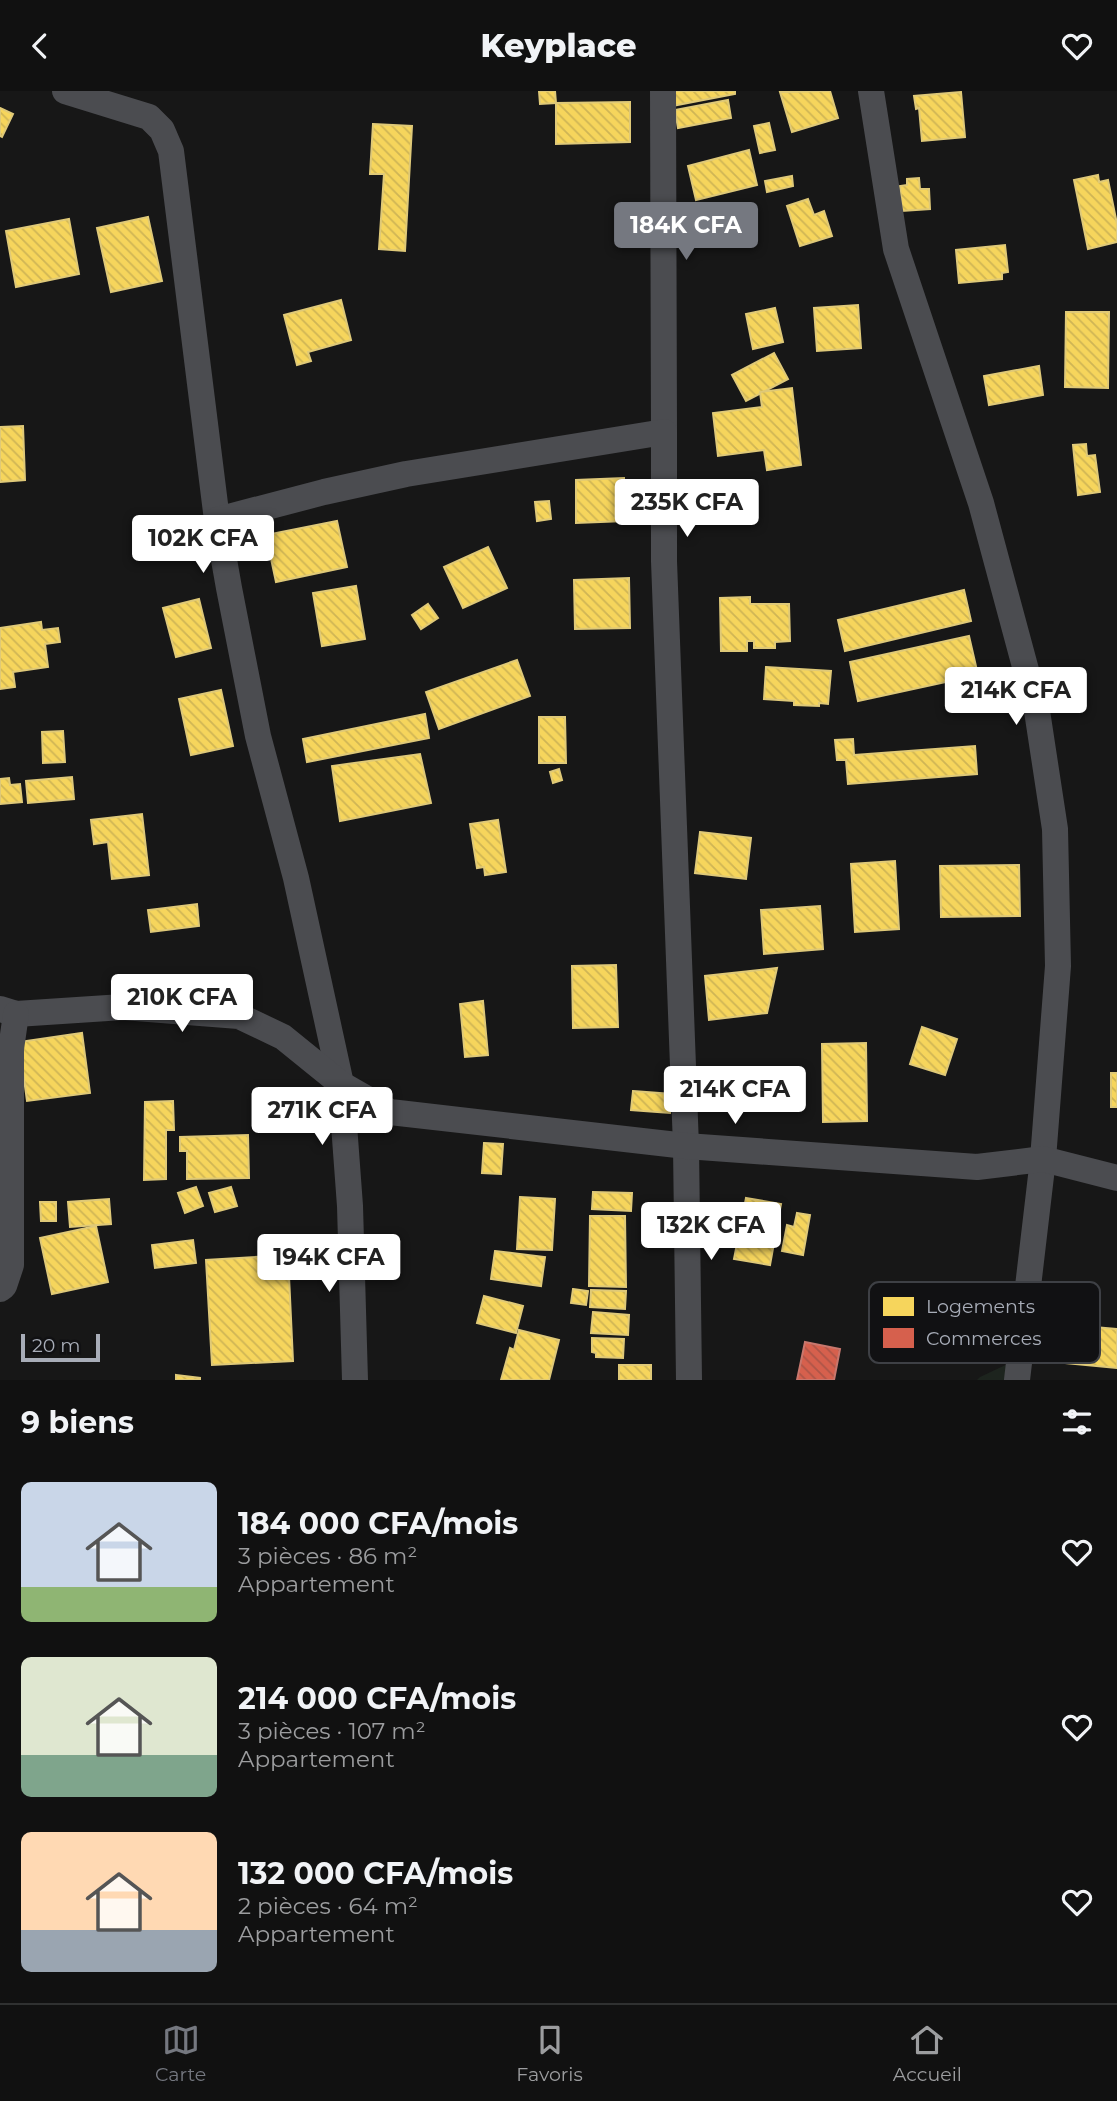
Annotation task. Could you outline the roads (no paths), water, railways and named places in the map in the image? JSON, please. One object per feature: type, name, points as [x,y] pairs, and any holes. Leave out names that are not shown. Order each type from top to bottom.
[{"type":"street","points":[[65,91],[149,117],[162,130],[171,151],[217,520],[258,736],[296,878],[341,1084],[350,1206],[355,1380]]},
{"type":"street","points":[[663,91],[664,561],[686,1146],[690,1380]]},
{"type":"street","points":[[871,91],[896,249],[981,503],[1037,711],[1055,829],[1058,966],[1043,1159],[1029,1282]]},
{"type":"street","points":[[217,520],[406,474],[664,432]]},
{"type":"street","points":[[0,1289],[4,1286],[11,1265],[11,1049],[8,1011],[122,1007],[239,1016],[283,1037],[341,1084],[390,1112],[686,1146],[977,1167],[1043,1159],[1117,1178]]}]
